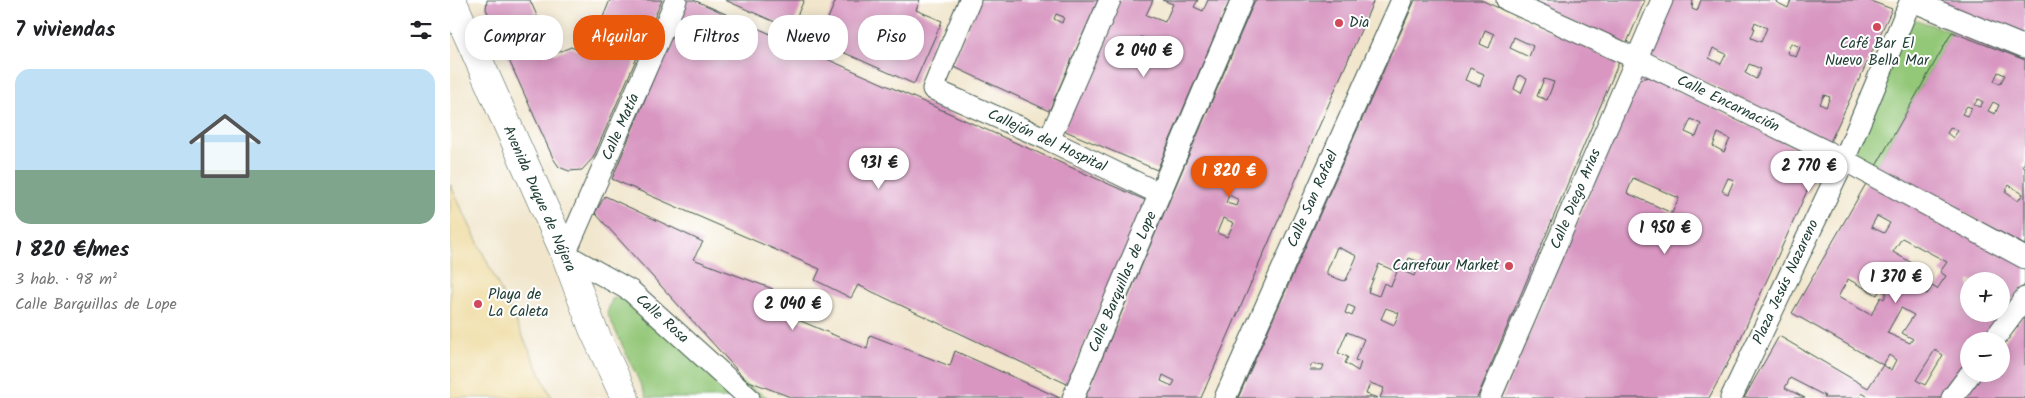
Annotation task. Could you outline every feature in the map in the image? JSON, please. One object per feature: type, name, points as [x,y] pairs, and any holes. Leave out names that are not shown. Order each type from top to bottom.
[{"type":"street","name":"Avenida Duque de Nájera","points":[[452,0],[565,254],[593,328],[625,398]]},
{"type":"street","name":"Calle Matía","points":[[565,254],[676,0]]},
{"type":"street","name":"Callejón del Hospital","points":[[970,0],[933,89],[1050,140],[1160,194]]},
{"type":"street","points":[[1050,140],[1110,0]]},
{"type":"street","name":"Calle Barquillas de Lope","points":[[1074,398],[1242,0]]},
{"type":"street","name":"Calle San Rafael","points":[[1224,398],[1402,0]]},
{"type":"street","name":"Calle Encarnación","points":[[1507,0],[1637,59],[1844,160],[2025,258]]},
{"type":"street","name":"Calle Diego Arias","points":[[1490,398],[1662,0]]},
{"type":"street","points":[[1911,0],[2025,46]]},
{"type":"street","name":"Plaza Jesús Nazareno","points":[[1731,398],[1844,160],[1911,0]]},
{"type":"street","name":"Calle Rosa","points":[[565,254],[632,291],[749,398]]},
{"type":"street","points":[[2000,332],[2025,298]]},
{"type":"street","points":[[1952,398],[1964,382]]},
{"type":"green space","points":[[1905,16],[1952,32],[1876,166],[1847,152]]},
{"type":"green space","points":[[625,296],[694,356],[769,398],[647,398],[607,313],[612,299]]},
{"type":"sand","name":"Playa de La Caleta","points":[[450,184],[552,398],[450,398]]},
{"type":"building","points":[[487,0],[530,0],[537,15],[489,15],[486,9]]},
{"type":"building","points":[[610,0],[662,0],[655,15],[604,15]]},
{"type":"building","points":[[686,0],[694,0],[728,15],[680,15]]},
{"type":"building","points":[[725,0],[804,0],[797,15],[768,15],[768,19]]},
{"type":"building","points":[[836,0],[920,0],[916,10],[942,21],[914,84],[860,60],[924,60],[924,15],[858,15],[858,59],[848,54],[848,15],[829,15]]},
{"type":"building","points":[[979,0],[1098,0],[1049,111],[952,66]],"holes":[[[1056,14],[1064,17],[1062,23],[1054,19]]]},
{"type":"building","points":[[1120,0],[1153,0],[1146,15],[1165,22],[1173,4],[1162,0],[1198,0],[1194,7],[1203,11],[1208,0],[1230,0],[1157,170],[1063,130]],"holes":[[[1141,37],[1156,43],[1151,55],[1136,49]]]},
{"type":"building","points":[[1255,0],[1374,0],[1201,398],[1085,398]],"holes":[[[1240,171],[1244,173],[1242,179],[1236,177]],[[1229,195],[1239,200],[1237,206],[1226,203]],[[1223,218],[1234,223],[1227,237],[1217,233]],[[1163,375],[1175,381],[1172,386],[1161,381]]]},
{"type":"building","points":[[1415,0],[1481,0],[1619,62],[1477,398],[1380,398],[1384,388],[1370,383],[1366,394],[1378,398],[1238,398]],"holes":[[[1485,30],[1494,34],[1489,48],[1480,44]],[[1514,37],[1533,46],[1529,57],[1510,48]],[[1470,68],[1484,74],[1480,86],[1465,80]],[[1519,75],[1527,79],[1521,93],[1514,89]],[[1544,79],[1554,82],[1547,100],[1537,96]],[[1337,247],[1357,256],[1346,280],[1327,275]],[[1409,258],[1420,262],[1414,276],[1403,271]],[[1379,264],[1397,272],[1391,286],[1384,283],[1379,296],[1368,292]],[[1348,305],[1355,308],[1352,316],[1345,313]],[[1386,308],[1399,313],[1394,325],[1381,319]],[[1347,332],[1364,339],[1355,360],[1361,362],[1358,371],[1345,363],[1348,357],[1338,353]],[[1312,364],[1324,365],[1322,370],[1309,370]]]},
{"type":"building","points":[[1523,0],[1645,0],[1626,45]]},
{"type":"building","points":[[1673,0],[1693,0],[1692,9],[1697,11],[1701,0],[1777,0],[1776,2],[1788,8],[1791,0],[1868,0],[1892,9],[1830,142],[1649,55]],"holes":[[[1755,22],[1767,28],[1761,42],[1751,38],[1755,28],[1753,28]],[[1791,43],[1800,47],[1796,57],[1787,53]],[[1713,48],[1726,54],[1721,64],[1709,58]],[[1749,64],[1761,69],[1756,79],[1745,73]],[[1824,95],[1830,97],[1826,107],[1820,104]]]},
{"type":"building","points":[[1920,0],[2025,0],[2025,41]]},
{"type":"building","points":[[675,27],[675,60],[758,60],[758,28],[768,33],[768,60],[829,60],[1147,201],[1067,384],[858,285],[851,298],[815,280],[820,269],[612,179],[661,60],[665,60],[665,51]]},
{"type":"building","points":[[1952,32],[2025,60],[2025,162],[2022,166],[2025,168],[2025,245],[1876,166]],"holes":[[[1998,72],[2005,75],[2000,84],[1994,81]],[[1978,99],[1983,102],[1980,107],[1974,105]],[[1993,102],[1999,105],[1995,114],[1988,111]],[[1967,106],[1972,108],[1967,116],[1962,114]],[[1951,127],[1958,131],[1953,138],[1947,133]],[[2009,185],[2023,194],[2018,201],[2005,192]]]},
{"type":"building","points":[[571,47],[573,48],[573,60],[636,60],[593,158],[582,170],[569,171],[559,167],[553,158],[509,60],[563,60],[563,50]]},
{"type":"building","points":[[1649,77],[1821,160],[1739,342],[1709,398],[1502,398],[1637,83],[1640,79]],"holes":[[[1691,119],[1701,124],[1696,137],[1685,132]],[[1718,133],[1730,139],[1724,152],[1713,146]],[[1633,178],[1679,198],[1672,213],[1627,193]],[[1728,178],[1734,180],[1728,194],[1722,191]]]},
{"type":"building","points":[[1867,182],[2025,265],[2025,284],[2010,304],[2010,272],[1960,272],[1960,322],[1997,322],[1990,332],[1960,332],[1960,373],[1942,398],[1870,398],[1862,393],[1859,398],[1824,398],[1825,396],[1790,378],[1785,388],[1805,398],[1744,398],[1779,336],[1868,388],[1883,365],[1792,313]],"holes":[[[1877,216],[1890,223],[1884,233],[1871,227]],[[1902,238],[1947,262],[1940,272],[1946,276],[1937,289],[1932,286],[1927,294],[1902,280],[1912,263],[1893,252]],[[1848,279],[1877,295],[1880,290],[1887,293],[1884,299],[1881,297],[1871,315],[1838,297]],[[1901,308],[1914,315],[1902,333],[1913,339],[1910,343],[1887,333]],[[1935,350],[1943,355],[1925,385],[1916,380]],[[1889,355],[1896,360],[1891,370],[1883,365]]]},
{"type":"building","points":[[605,196],[703,242],[693,259],[773,289],[763,305],[867,349],[870,335],[950,366],[955,351],[1060,398],[793,398],[746,380],[595,213]]},
{"type":"building","points":[[2025,313],[2025,398],[1963,398],[1975,382],[2010,382],[2010,334]]},
{"type":"place","name":"Dia","points":[[1339,23]]},
{"type":"place","name":"Café Bar El Nuevo Bella Mar","points":[[1877,27]]},
{"type":"place","name":"Carrefour Market","points":[[1509,266]]},
{"type":"place","name":"Playa de La Caleta","points":[[478,304]]}]
